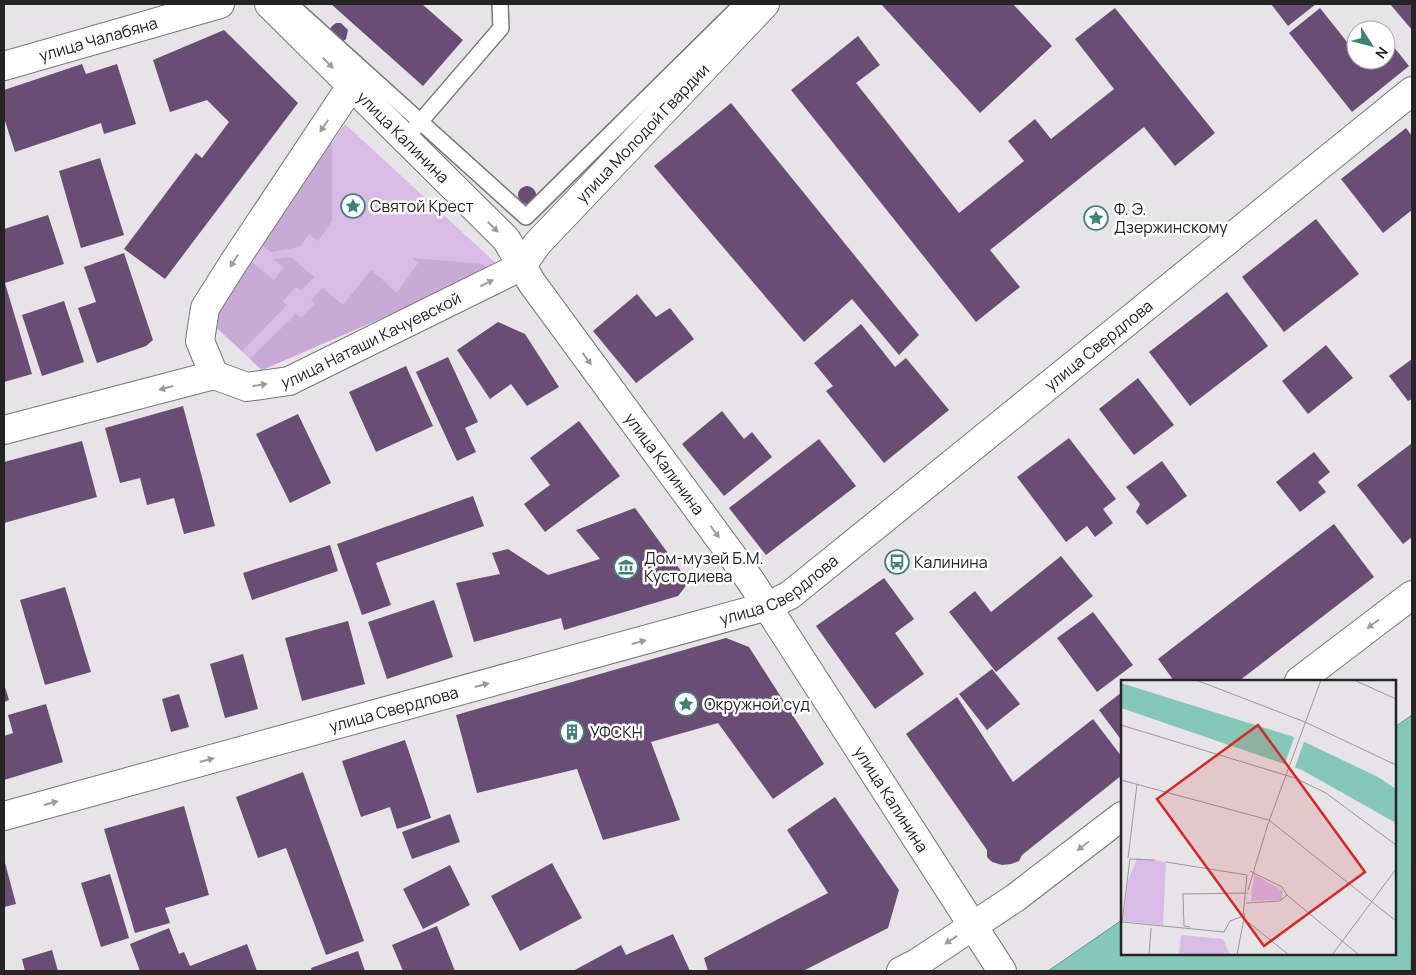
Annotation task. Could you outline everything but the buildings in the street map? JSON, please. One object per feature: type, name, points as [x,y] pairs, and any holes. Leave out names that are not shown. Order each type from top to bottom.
[{"type":"street","name":"улица Чалабяна","points":[[4,66],[220,4]]},
{"type":"street","name":"улица Калинина","points":[[269,4],[351,86],[413,131],[506,239],[532,283],[768,606],[1002,971]]},
{"type":"street","name":"улица Молодой Гвардии","points":[[522,266],[538,244],[765,4]]},
{"type":"street","points":[[4,430],[214,376],[200,341],[205,308],[351,86]]},
{"type":"street","name":"улица Свердлова","points":[[4,816],[768,606],[790,595],[1412,91]]},
{"type":"street","name":"улица Наташи Качуевской","points":[[214,376],[247,387],[289,381],[522,266]]},
{"type":"street","points":[[1300,680],[1412,595]]},
{"type":"street","points":[[901,971],[1015,898],[1121,817]]},
{"type":"lane","points":[[290,4],[413,131],[526,216],[742,4]]},
{"type":"lane","points":[[413,131],[500,28],[500,4]]},
{"type":"shaded area","points":[[345,124],[500,267],[262,370],[207,319]]},
{"type":"shaded area","points":[[332,142],[332,221],[318,241],[309,234],[300,247],[271,252],[260,244]]},
{"type":"shaded area","points":[[291,257],[314,277],[301,291],[296,287],[283,301],[287,305],[242,351],[207,319],[249,260],[274,280],[284,267],[273,259]]},
{"type":"shaded area","points":[[413,258],[483,264],[491,271],[262,370],[250,359],[296,314],[301,318],[315,304],[311,300],[323,288],[343,305],[371,270],[397,293],[418,263]]},
{"type":"shaded area","points":[[1412,715],[1411,971],[1048,971],[1121,921],[1121,955],[1396,955],[1396,726]]},
{"type":"place","name":"Святой Крест","points":[[353,206]]},
{"type":"place","name":"Ф. Э. Дзержинскому","points":[[1096,218]]},
{"type":"place","name":"Калинина","points":[[897,562]]},
{"type":"place","name":"Дом-музей Б.М. Кустодиева","points":[[626,567]]},
{"type":"place","name":"Окружной суд","points":[[686,704]]},
{"type":"place","name":"УФСКН","points":[[572,732]]}]
